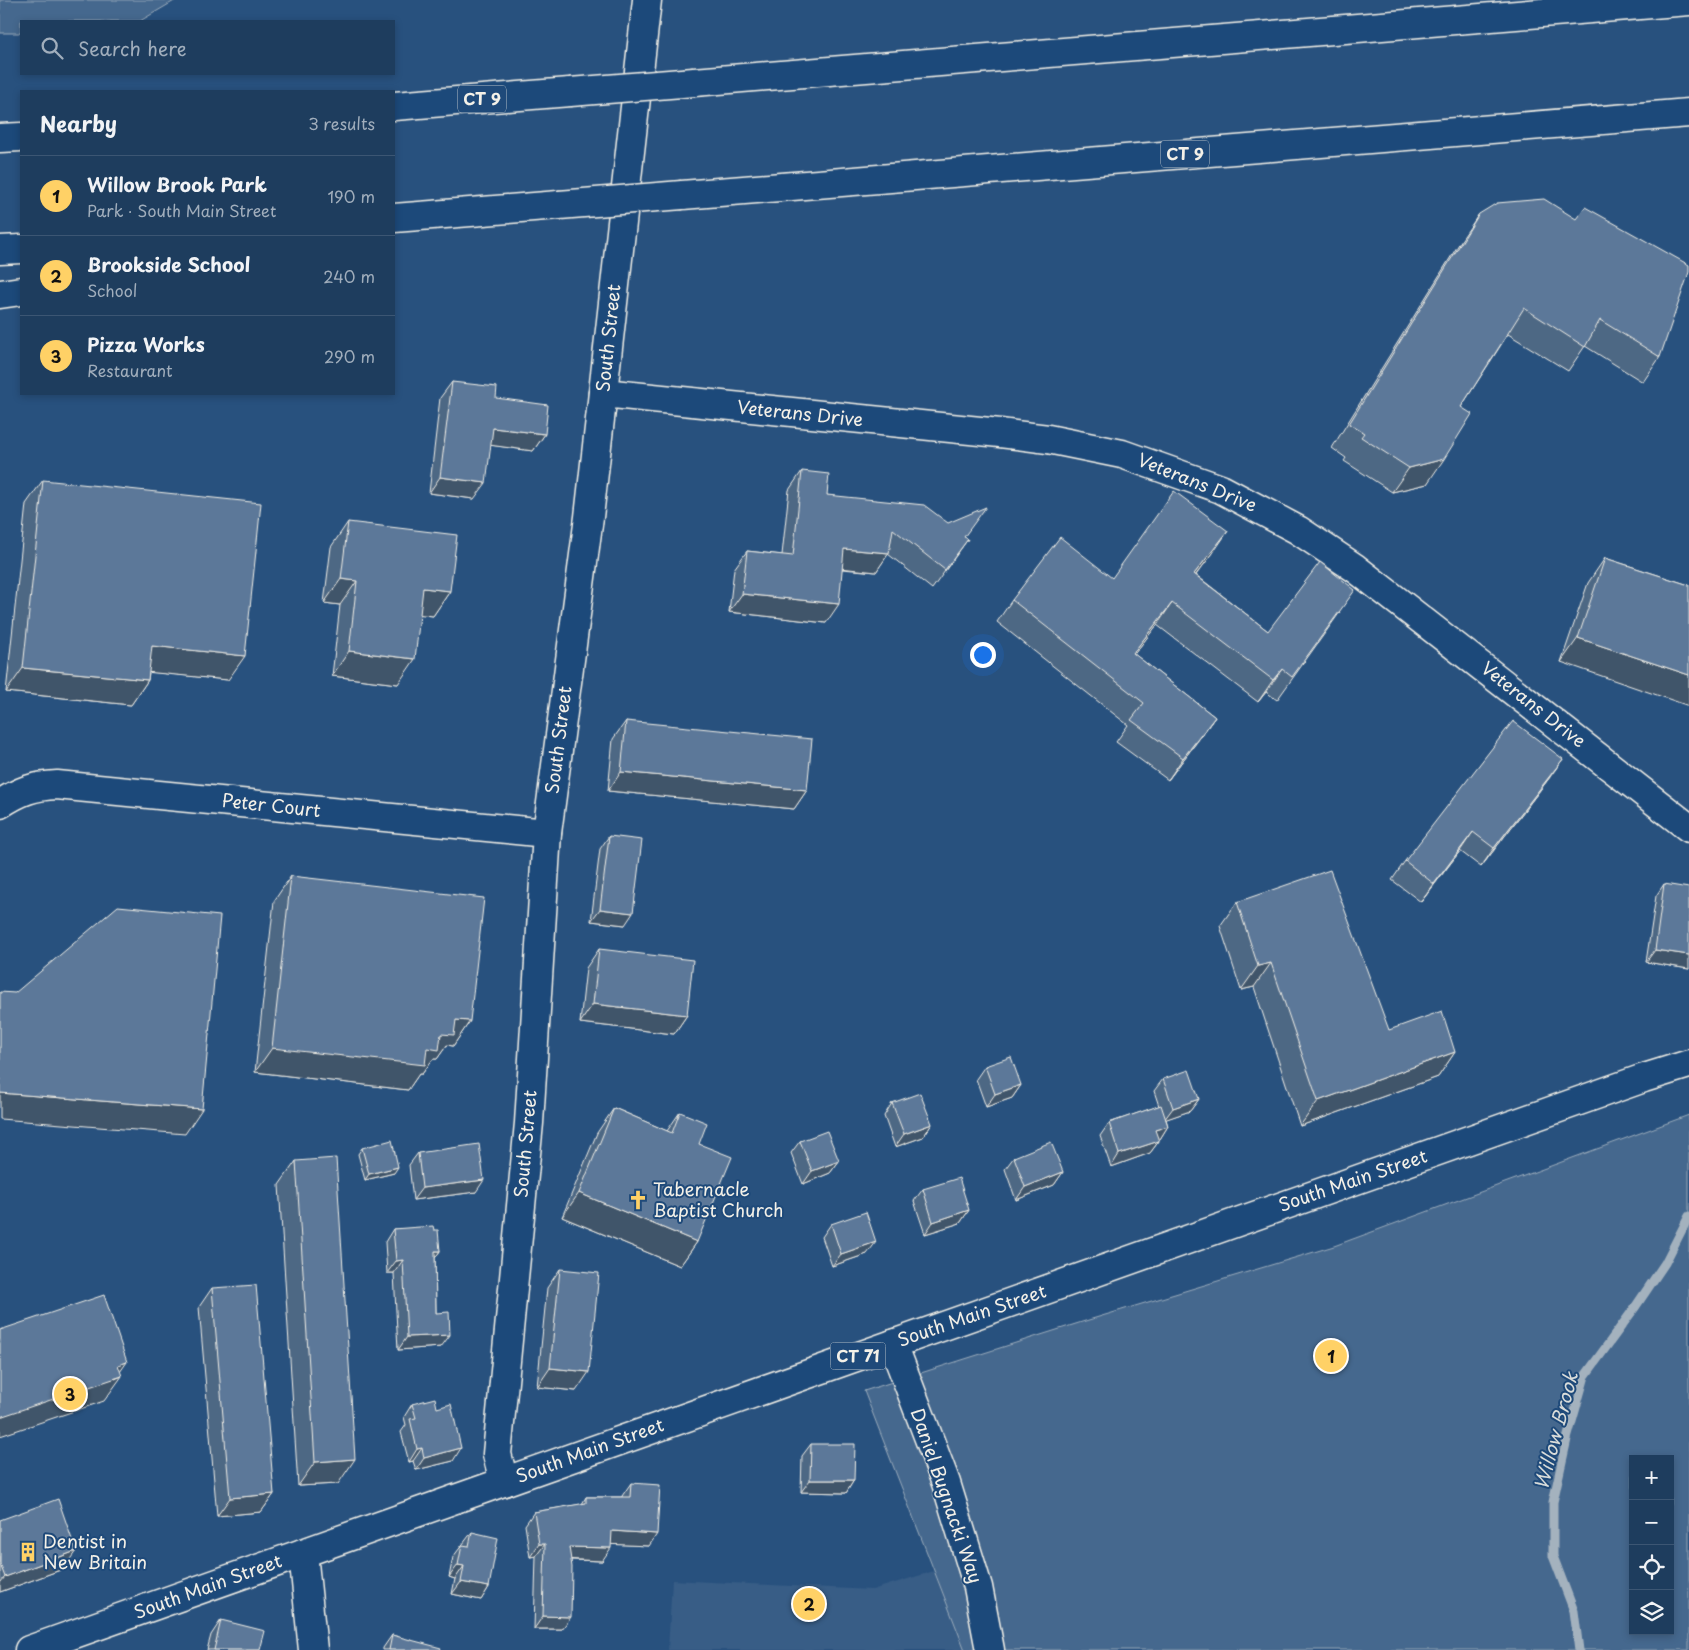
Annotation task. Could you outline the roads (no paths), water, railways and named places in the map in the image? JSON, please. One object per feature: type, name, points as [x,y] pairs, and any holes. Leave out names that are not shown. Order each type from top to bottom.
[{"type":"main road","name":"South Street","points":[[504,1482],[497,1454],[529,1123],[547,833],[603,393],[647,0]]},
{"type":"main road","name":"CT 9","points":[[395,106],[1689,1]]},
{"type":"main road","name":"CT 9","points":[[395,218],[1689,113]]},
{"type":"main road","points":[[0,138],[20,137]]},
{"type":"main road","points":[[0,250],[20,248]]},
{"type":"main road","points":[[0,294],[20,291]]},
{"type":"main road","name":"Veterans Drive","points":[[603,393],[1048,439],[1122,454],[1213,486],[1260,508],[1298,530],[1355,568],[1689,828]]},
{"type":"main road","name":"Peter Court","points":[[0,804],[36,786],[58,785],[547,833]]},
{"type":"main road","name":"South Main Street","points":[[42,1648],[303,1553],[1644,1078],[1689,1064]]},
{"type":"main road","name":"Daniel Bugnacki Way","points":[[893,1344],[948,1492],[978,1587],[990,1650]]},
{"type":"main road","points":[[303,1553],[313,1650]]},
{"type":"waterway","name":"Willow Brook","points":[[1579,1650],[1574,1611],[1553,1556],[1553,1502],[1567,1439],[1585,1376],[1665,1263],[1689,1216]]},
{"type":"place","name":"Tabernacle Baptist Church","points":[[638,1200]]},
{"type":"place","name":"Willow Brook Park","points":[[1331,1356]]},
{"type":"place","name":"Pizza Works","points":[[70,1394]]},
{"type":"place","name":"Dentist in New Britain","points":[[28,1552]]},
{"type":"place","name":"Brookside School","points":[[809,1604]]}]
